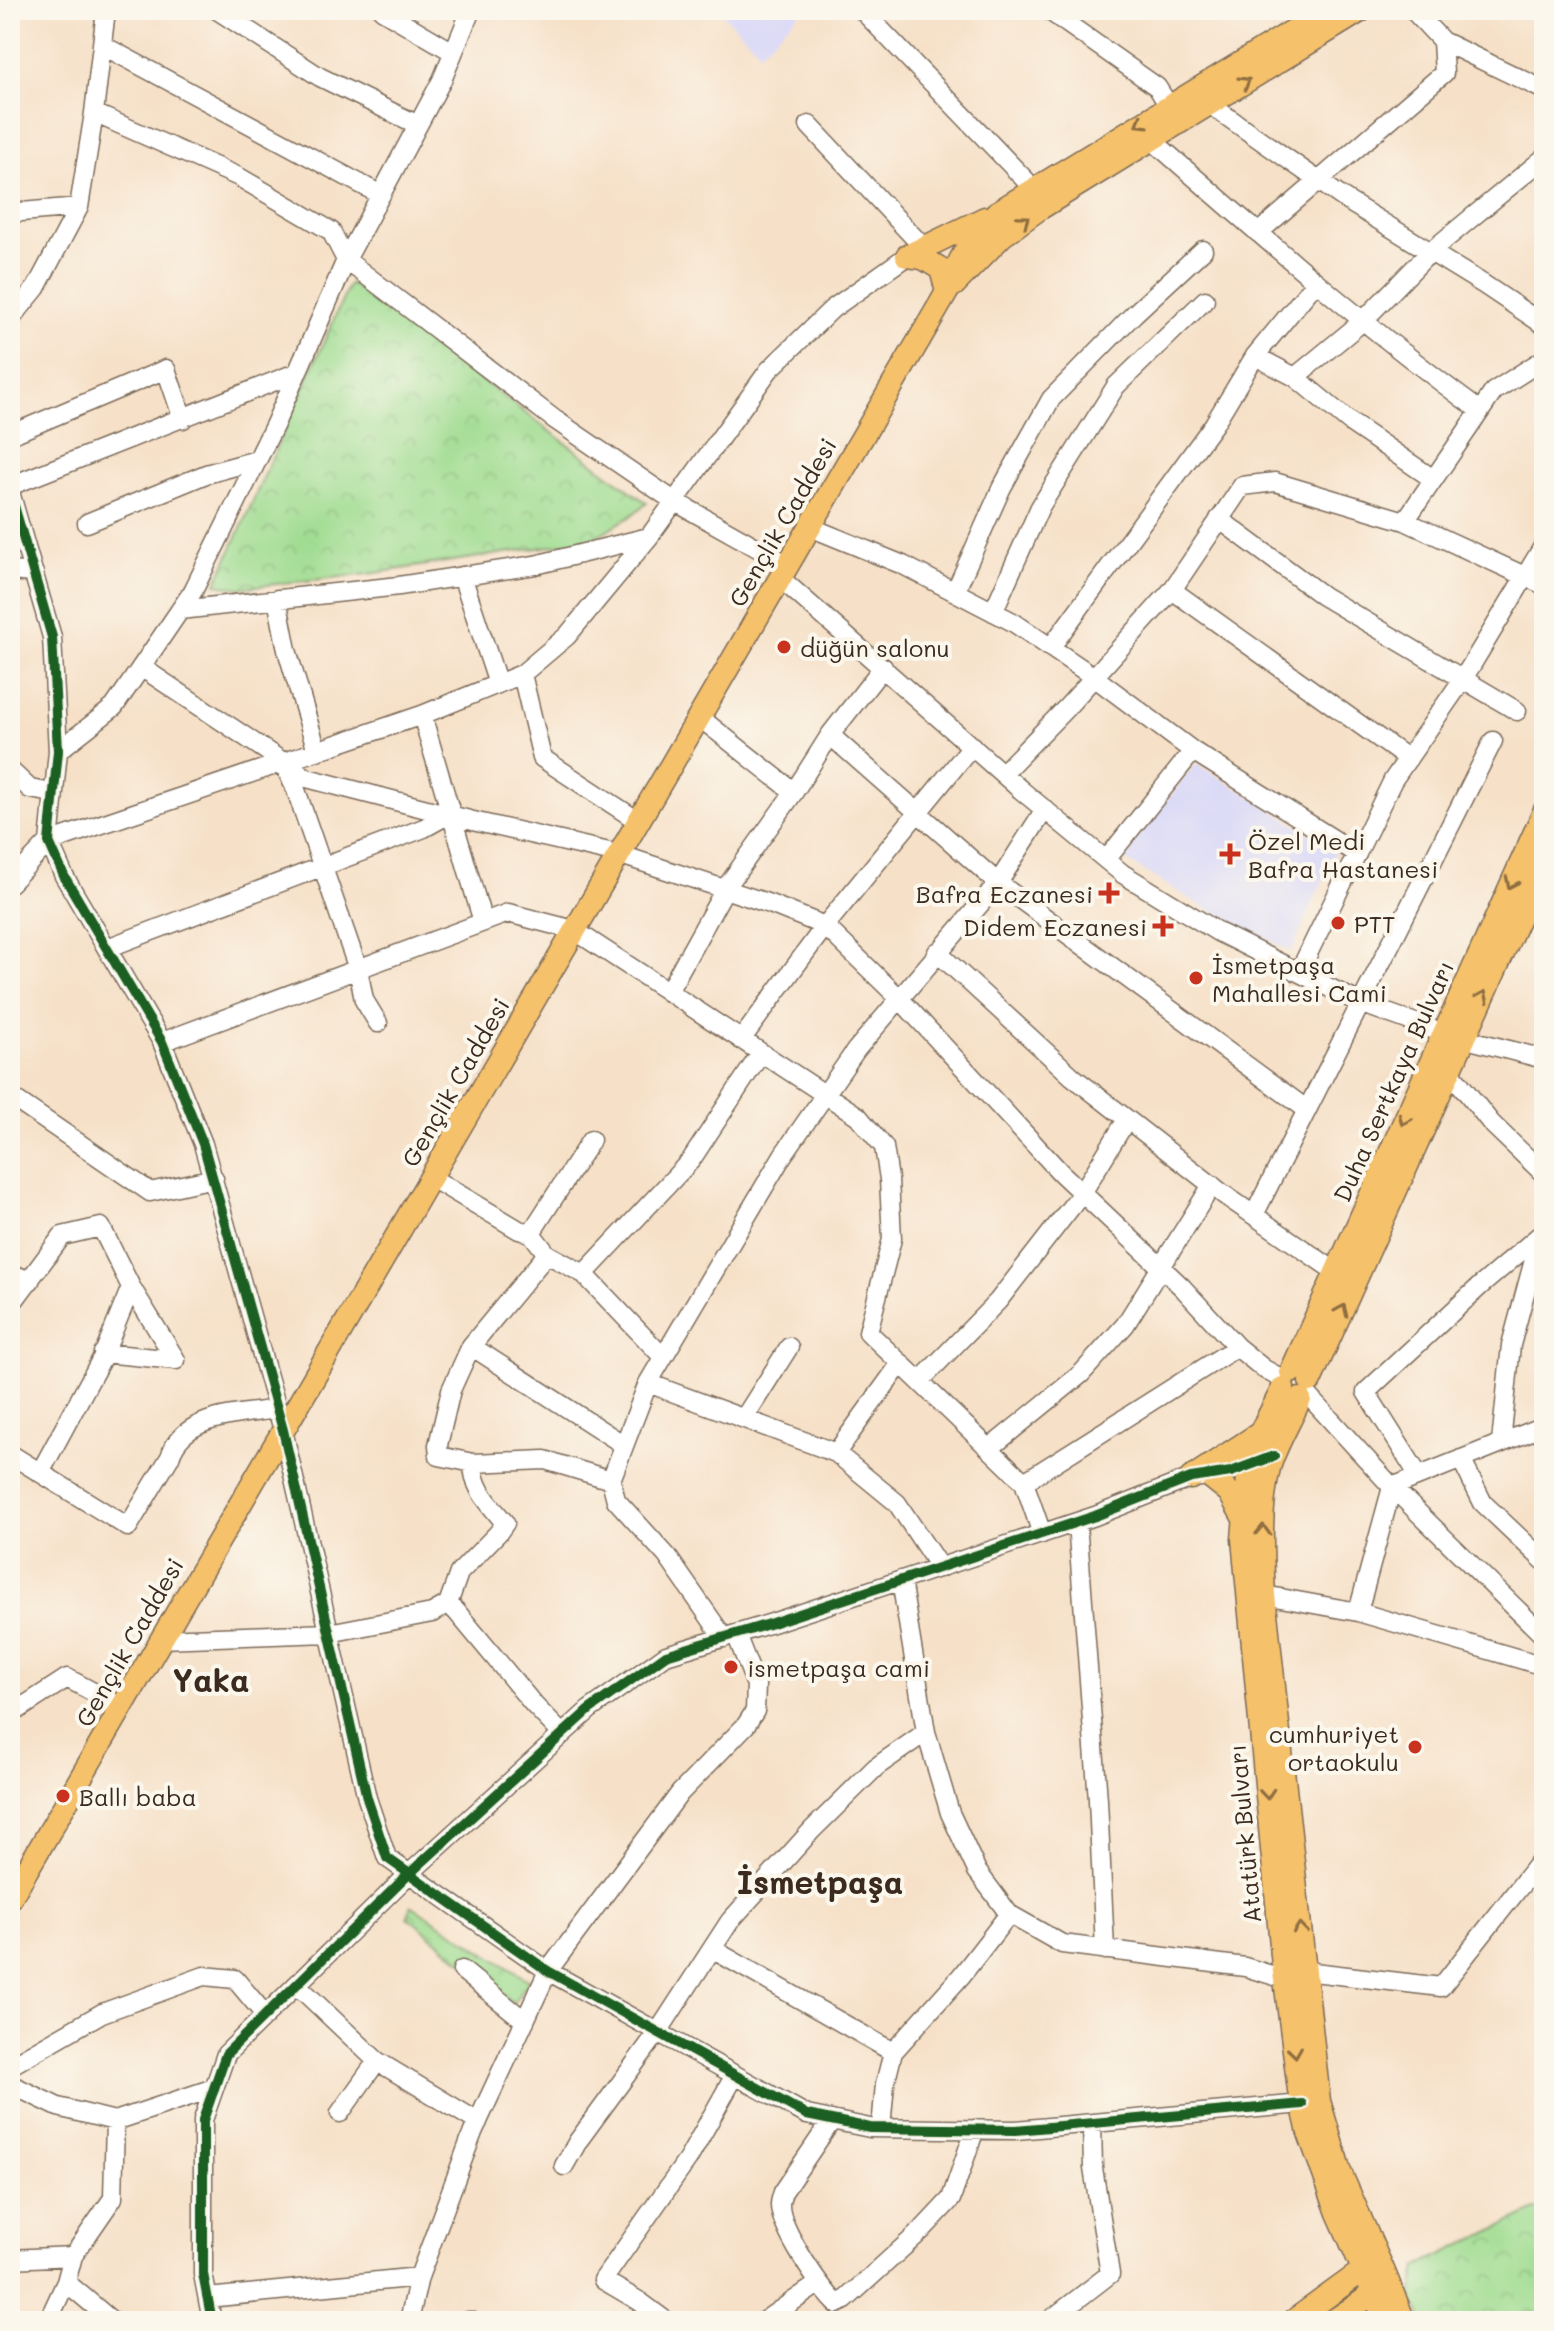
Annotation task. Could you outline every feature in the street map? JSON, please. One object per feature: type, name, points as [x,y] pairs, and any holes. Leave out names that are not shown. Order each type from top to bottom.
[{"type":"main road","points":[[915,252],[996,213],[1327,10]]},
{"type":"main road","points":[[947,292],[1002,236],[1039,209],[1362,10]]},
{"type":"main road","points":[[947,292],[963,251],[982,225],[996,213]]},
{"type":"main road","points":[[915,252],[986,252]]},
{"type":"main road","points":[[915,252],[941,269],[947,292]]},
{"type":"main road","name":"Gençlik Caddesi","points":[[10,1899],[161,1639],[280,1420],[430,1177],[947,292]]},
{"type":"main road","name":"Duha Sertkaya Bulvarı","points":[[1296,1386],[1449,1070],[1453,1036],[1544,812]]},
{"type":"main road","name":"Duha Sertkaya Bulvarı","points":[[1404,2321],[1373,2272],[1340,2172],[1311,2102],[1295,1975],[1264,1595],[1266,1483],[1336,1272],[1453,1036],[1544,862]]},
{"type":"main road","name":"Atatürk Bulvarı","points":[[1282,1956],[1243,1517],[1249,1466],[1260,1433],[1296,1386]]},
{"type":"main road","points":[[1200,1477],[1260,1433]]},
{"type":"main road","points":[[1200,1477],[1219,1481],[1243,1517]]},
{"type":"main road","points":[[1282,1956],[1295,1975]]},
{"type":"main road","points":[[1293,2321],[1373,2272],[1379,2285],[1333,2321]]},
{"type":"main road","points":[[1373,2292],[1386,2321]]},
{"type":"street","points":[[10,320],[36,288],[79,207],[106,10]]},
{"type":"street","points":[[217,10],[320,77],[418,125]]},
{"type":"street","points":[[382,10],[453,52]]},
{"type":"street","points":[[58,751],[114,707],[193,591],[298,372],[346,260],[418,125],[471,10]]},
{"type":"street","points":[[862,10],[1034,189]]},
{"type":"street","points":[[1048,10],[1157,87],[1169,106]]},
{"type":"street","points":[[1413,10],[1442,41],[1544,90]]},
{"type":"street","points":[[1258,233],[1444,73],[1442,41]]},
{"type":"street","points":[[102,45],[381,195]]},
{"type":"street","points":[[1209,104],[1346,200],[1544,325]]},
{"type":"street","points":[[94,113],[239,177],[331,231],[346,260],[554,419],[784,571],[883,667],[1123,874],[1218,932],[1360,1003],[1453,1036],[1544,1059]]},
{"type":"street","points":[[10,883],[49,842],[422,715],[522,674],[567,636],[649,537],[769,370],[832,309],[915,252],[809,125]]},
{"type":"street","points":[[1152,140],[1363,321],[1480,411]]},
{"type":"street","points":[[1295,377],[1363,321],[1430,252],[1544,158]]},
{"type":"street","points":[[10,213],[79,207]]},
{"type":"street","points":[[955,592],[1001,489],[1051,399],[1134,314],[1203,250]]},
{"type":"street","points":[[1051,647],[1214,424],[1255,356],[1316,282]]},
{"type":"street","points":[[993,612],[1040,507],[1116,386],[1205,300]]},
{"type":"street","points":[[1255,356],[1295,377],[1351,423],[1433,479]]},
{"type":"street","points":[[1405,521],[1494,391],[1544,359]]},
{"type":"street","points":[[10,435],[166,369],[183,419]]},
{"type":"street","points":[[298,372],[10,489],[52,637],[58,751],[49,842],[64,876],[162,1042],[214,1178],[280,1420],[367,1798],[387,1858],[548,1971],[807,2115],[881,2128],[1016,2130],[1311,2102]]},
{"type":"street","points":[[87,523],[206,474],[257,460]]},
{"type":"street","points":[[1003,773],[1172,590],[1242,486],[1275,482],[1405,521],[1544,585]]},
{"type":"street","points":[[1219,519],[1323,596],[1517,711]]},
{"type":"street","points":[[810,527],[903,565],[993,612],[1051,647],[1193,751],[1357,854]]},
{"type":"street","points":[[180,610],[535,565],[649,537]]},
{"type":"street","points":[[1299,972],[1393,780],[1463,679],[1544,545]]},
{"type":"street","points":[[10,571],[34,573]]},
{"type":"street","points":[[462,576],[498,684]]},
{"type":"street","points":[[1172,590],[1408,759]]},
{"type":"street","points":[[277,599],[287,650],[317,751]]},
{"type":"street","points":[[141,667],[307,778],[618,854],[825,926],[899,998],[1082,1193],[1160,1267],[1237,1347],[1264,1369],[1296,1386],[1392,1487],[1544,1636]]},
{"type":"street","points":[[668,992],[725,889],[830,735],[883,667]]},
{"type":"street","points":[[522,674],[542,758],[638,821]]},
{"type":"street","points":[[422,715],[483,922]]},
{"type":"street","points":[[699,717],[794,792]]},
{"type":"street","points":[[830,735],[998,883],[1306,1109]]},
{"type":"street","points":[[1254,1215],[1493,741]]},
{"type":"street","points":[[741,1040],[825,926],[972,746]]},
{"type":"street","points":[[1106,860],[1193,751]]},
{"type":"street","points":[[283,762],[296,790],[358,969],[364,1000],[378,1023]]},
{"type":"street","points":[[10,770],[30,789],[53,793]]},
{"type":"street","points":[[409,2321],[419,2277],[478,2122],[548,1971],[680,1793],[746,1725],[755,1711],[756,1685],[730,1636],[667,1556],[616,1500],[611,1480],[648,1383],[783,1155],[856,1050],[998,883],[1045,809]]},
{"type":"street","points":[[107,948],[424,828],[451,813]]},
{"type":"street","points":[[162,1042],[508,913],[574,930],[858,1116],[884,1147],[892,1239],[868,1332],[1024,1482],[1042,1534]]},
{"type":"street","points":[[937,952],[1073,1077],[1212,1185],[1336,1272]]},
{"type":"street","points":[[584,1274],[691,1160],[761,1053]]},
{"type":"street","points":[[1449,1070],[1491,1123],[1544,1174]]},
{"type":"street","points":[[10,1096],[150,1192],[214,1178]]},
{"type":"street","points":[[920,1381],[998,1301],[1082,1193],[1127,1119]]},
{"type":"street","points":[[531,1233],[591,1140]]},
{"type":"street","points":[[430,1177],[519,1230],[531,1233],[547,1254],[584,1274],[663,1357]]},
{"type":"street","points":[[990,1448],[1081,1374],[1125,1325],[1212,1185]]},
{"type":"street","points":[[10,1306],[62,1236],[101,1227],[131,1287],[176,1360],[103,1353]]},
{"type":"street","points":[[1501,1443],[1511,1345],[1543,1234]]},
{"type":"street","points":[[1419,1476],[1366,1392],[1479,1287],[1543,1234]]},
{"type":"street","points":[[547,1254],[471,1346],[451,1390],[438,1445],[439,1456],[473,1463],[545,1460],[611,1480]]},
{"type":"street","points":[[10,1273],[30,1281]]},
{"type":"street","points":[[41,1471],[103,1353],[131,1287]]},
{"type":"street","points":[[471,1346],[624,1445]]},
{"type":"street","points":[[744,1418],[789,1347]]},
{"type":"street","points":[[1024,1482],[1237,1347]]},
{"type":"street","points":[[836,1453],[901,1363]]},
{"type":"street","points":[[648,1383],[836,1453],[897,1503],[940,1568]]},
{"type":"street","points":[[10,1454],[128,1527],[174,1445],[197,1423],[280,1420]]},
{"type":"street","points":[[1392,1487],[1544,1426]]},
{"type":"street","points":[[209,2320],[203,2274],[203,2120],[226,2054],[409,1874],[589,1710],[666,1655],[1042,1534],[1200,1477],[1249,1466],[1274,1456]]},
{"type":"street","points":[[1461,1459],[1483,1503],[1544,1559]]},
{"type":"street","points":[[161,1639],[329,1633],[432,1613],[448,1604],[459,1573],[505,1523],[479,1491],[473,1479],[473,1463]]},
{"type":"street","points":[[1358,1612],[1392,1487]]},
{"type":"street","points":[[1077,1522],[1098,1800],[1105,1950]]},
{"type":"street","points":[[901,1580],[926,1732],[950,1813],[977,1871],[1009,1914],[1062,1944],[1295,1975],[1441,1987],[1544,1856]]},
{"type":"street","points":[[1264,1595],[1358,1612],[1544,1666]]},
{"type":"street","points":[[448,1604],[562,1734]]},
{"type":"street","points":[[10,1715],[67,1678],[121,1707]]},
{"type":"street","points":[[564,2166],[578,2141],[658,2032],[730,1921],[812,1830],[876,1767],[926,1732]]},
{"type":"street","points":[[881,2128],[885,2084],[893,2052],[961,1976],[1009,1914]]},
{"type":"street","points":[[712,1949],[893,2052]]},
{"type":"street","points":[[1245,1967],[1282,1956]]},
{"type":"street","points":[[462,1970],[525,2021]]},
{"type":"street","points":[[10,2066],[102,2013],[204,1976],[235,1979],[266,2016]]},
{"type":"street","points":[[298,1986],[377,2061],[478,2122]]},
{"type":"street","points":[[340,2113],[377,2061]]},
{"type":"street","points":[[666,2321],[603,2280],[688,2159],[735,2075]]},
{"type":"street","points":[[10,2084],[58,2107],[115,2121],[214,2088]]},
{"type":"street","points":[[832,2120],[783,2192],[779,2205],[788,2231],[818,2284],[837,2304],[922,2230],[951,2199],[975,2129]]},
{"type":"street","points":[[48,2321],[66,2282],[73,2256],[113,2198],[115,2121]]},
{"type":"street","points":[[1049,2321],[1110,2274],[1093,2168],[1092,2123]]},
{"type":"street","points":[[10,2259],[73,2256]]},
{"type":"street","points":[[208,2298],[419,2277]]},
{"type":"street","points":[[66,2282],[112,2321]]},
{"type":"street","points":[[764,2321],[818,2284]]},
{"type":"shaded area","points":[[719,10],[803,10],[760,52]]},
{"type":"shaded area","name":"Özel Medi Bafra Hastanesi","points":[[1196,763],[1336,850],[1292,951],[1229,922],[1122,858]]},
{"type":"green space","points":[[350,283],[647,503],[590,540],[368,574],[239,588],[216,584]]},
{"type":"green space","points":[[411,1905],[529,1981],[513,2003],[408,1917]]},
{"type":"green space","points":[[1544,2206],[1544,2321],[1423,2321],[1412,2297],[1418,2266]]},
{"type":"cycle path","points":[[10,492],[52,637],[58,751],[49,842],[64,876],[162,1042],[203,1144],[283,1430],[367,1798],[387,1858],[548,1971],[807,2115],[870,2128],[1016,2130],[1302,2104]]},
{"type":"cycle path","points":[[212,2321],[203,2274],[203,2120],[226,2054],[409,1874],[589,1710],[666,1655],[1095,1516],[1191,1478],[1231,1472],[1274,1456]]},
{"type":"place","name":"düğün salonu","points":[[784,647]]},
{"type":"place","name":"Özel Medi Bafra Hastanesi","points":[[1230,854]]},
{"type":"place","name":"Bafra Eczanesi","points":[[1109,893]]},
{"type":"place","name":"PTT","points":[[1338,923]]},
{"type":"place","name":"Didem Eczanesi","points":[[1163,926]]},
{"type":"place","name":"İsmetpaşa Mahallesi Cami","points":[[1196,978]]},
{"type":"place","name":"ismetpaşa cami","points":[[731,1667]]},
{"type":"place","name":"cumhuriyet ortaokulu","points":[[1415,1747]]},
{"type":"place","name":"Ballı baba","points":[[63,1796]]},
{"type":"district","name":"Yaka","points":[[211,1679]]},
{"type":"district","name":"İsmetpaşa","points":[[820,1881]]}]
